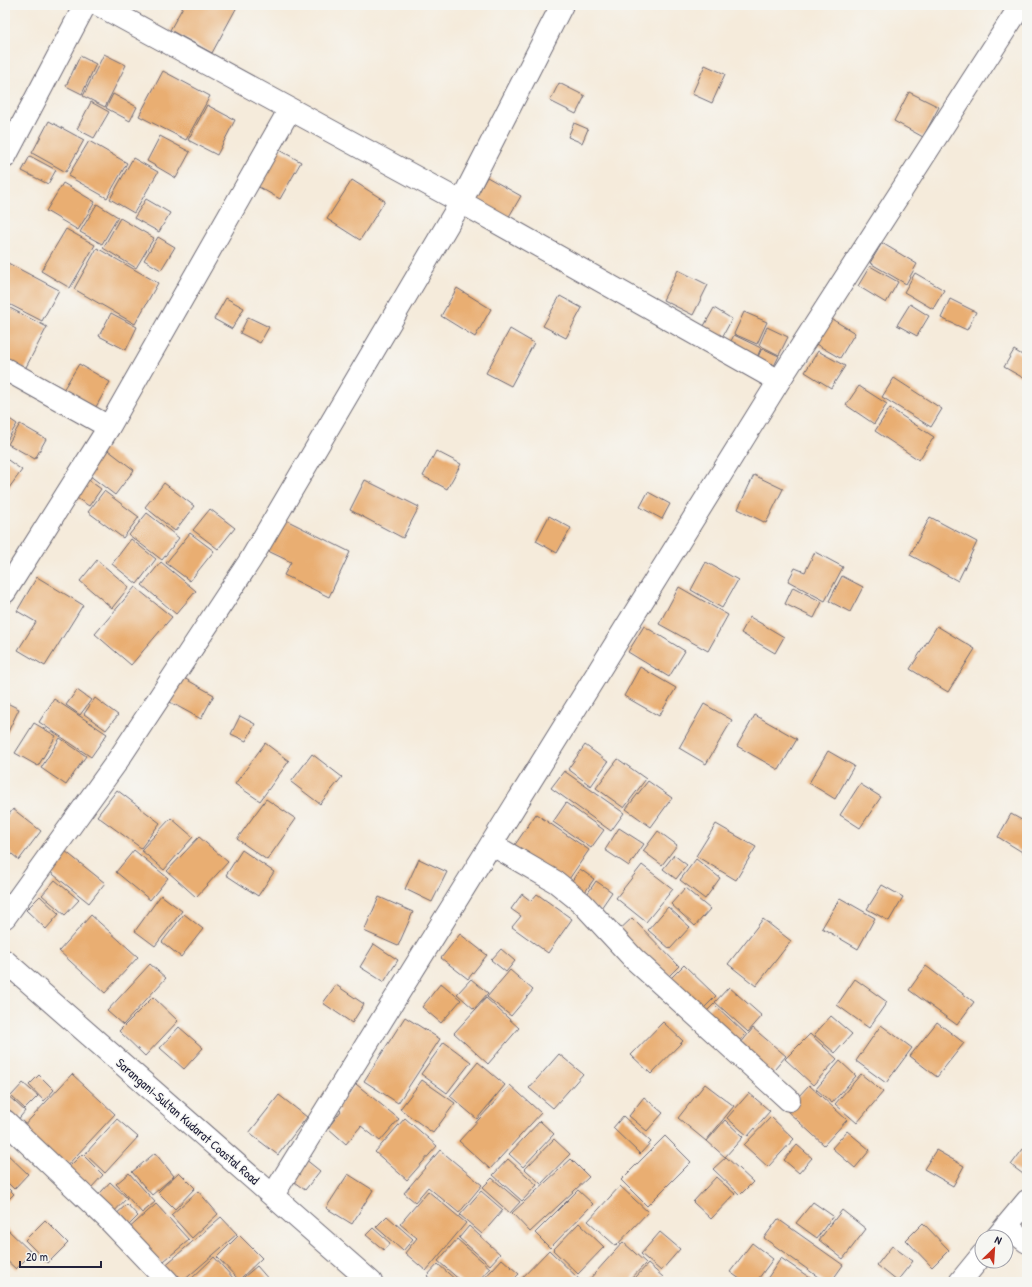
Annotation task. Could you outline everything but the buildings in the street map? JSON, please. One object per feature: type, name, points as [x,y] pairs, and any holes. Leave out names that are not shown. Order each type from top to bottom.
[{"type":"street","points":[[5,157],[86,5]]},
{"type":"street","points":[[99,5],[461,202],[780,381]]},
{"type":"street","points":[[5,918],[116,763],[250,559],[461,202],[562,5]]},
{"type":"street","points":[[273,1195],[780,381],[1021,5]]},
{"type":"street","points":[[5,592],[109,427],[290,109]]},
{"type":"street","points":[[5,369],[109,427]]},
{"type":"street","points":[[492,844],[556,882],[582,903],[634,959],[789,1100]]},
{"type":"street","name":"Sarangani-Sultan Kudarat Coastal Road","points":[[5,961],[371,1282]]},
{"type":"street","points":[[5,1121],[106,1217],[168,1282]]},
{"type":"street","points":[[1004,1229],[1027,1201]]},
{"type":"street","points":[[1014,1236],[1027,1242]]},
{"type":"street","points":[[960,1282],[974,1265]]}]
